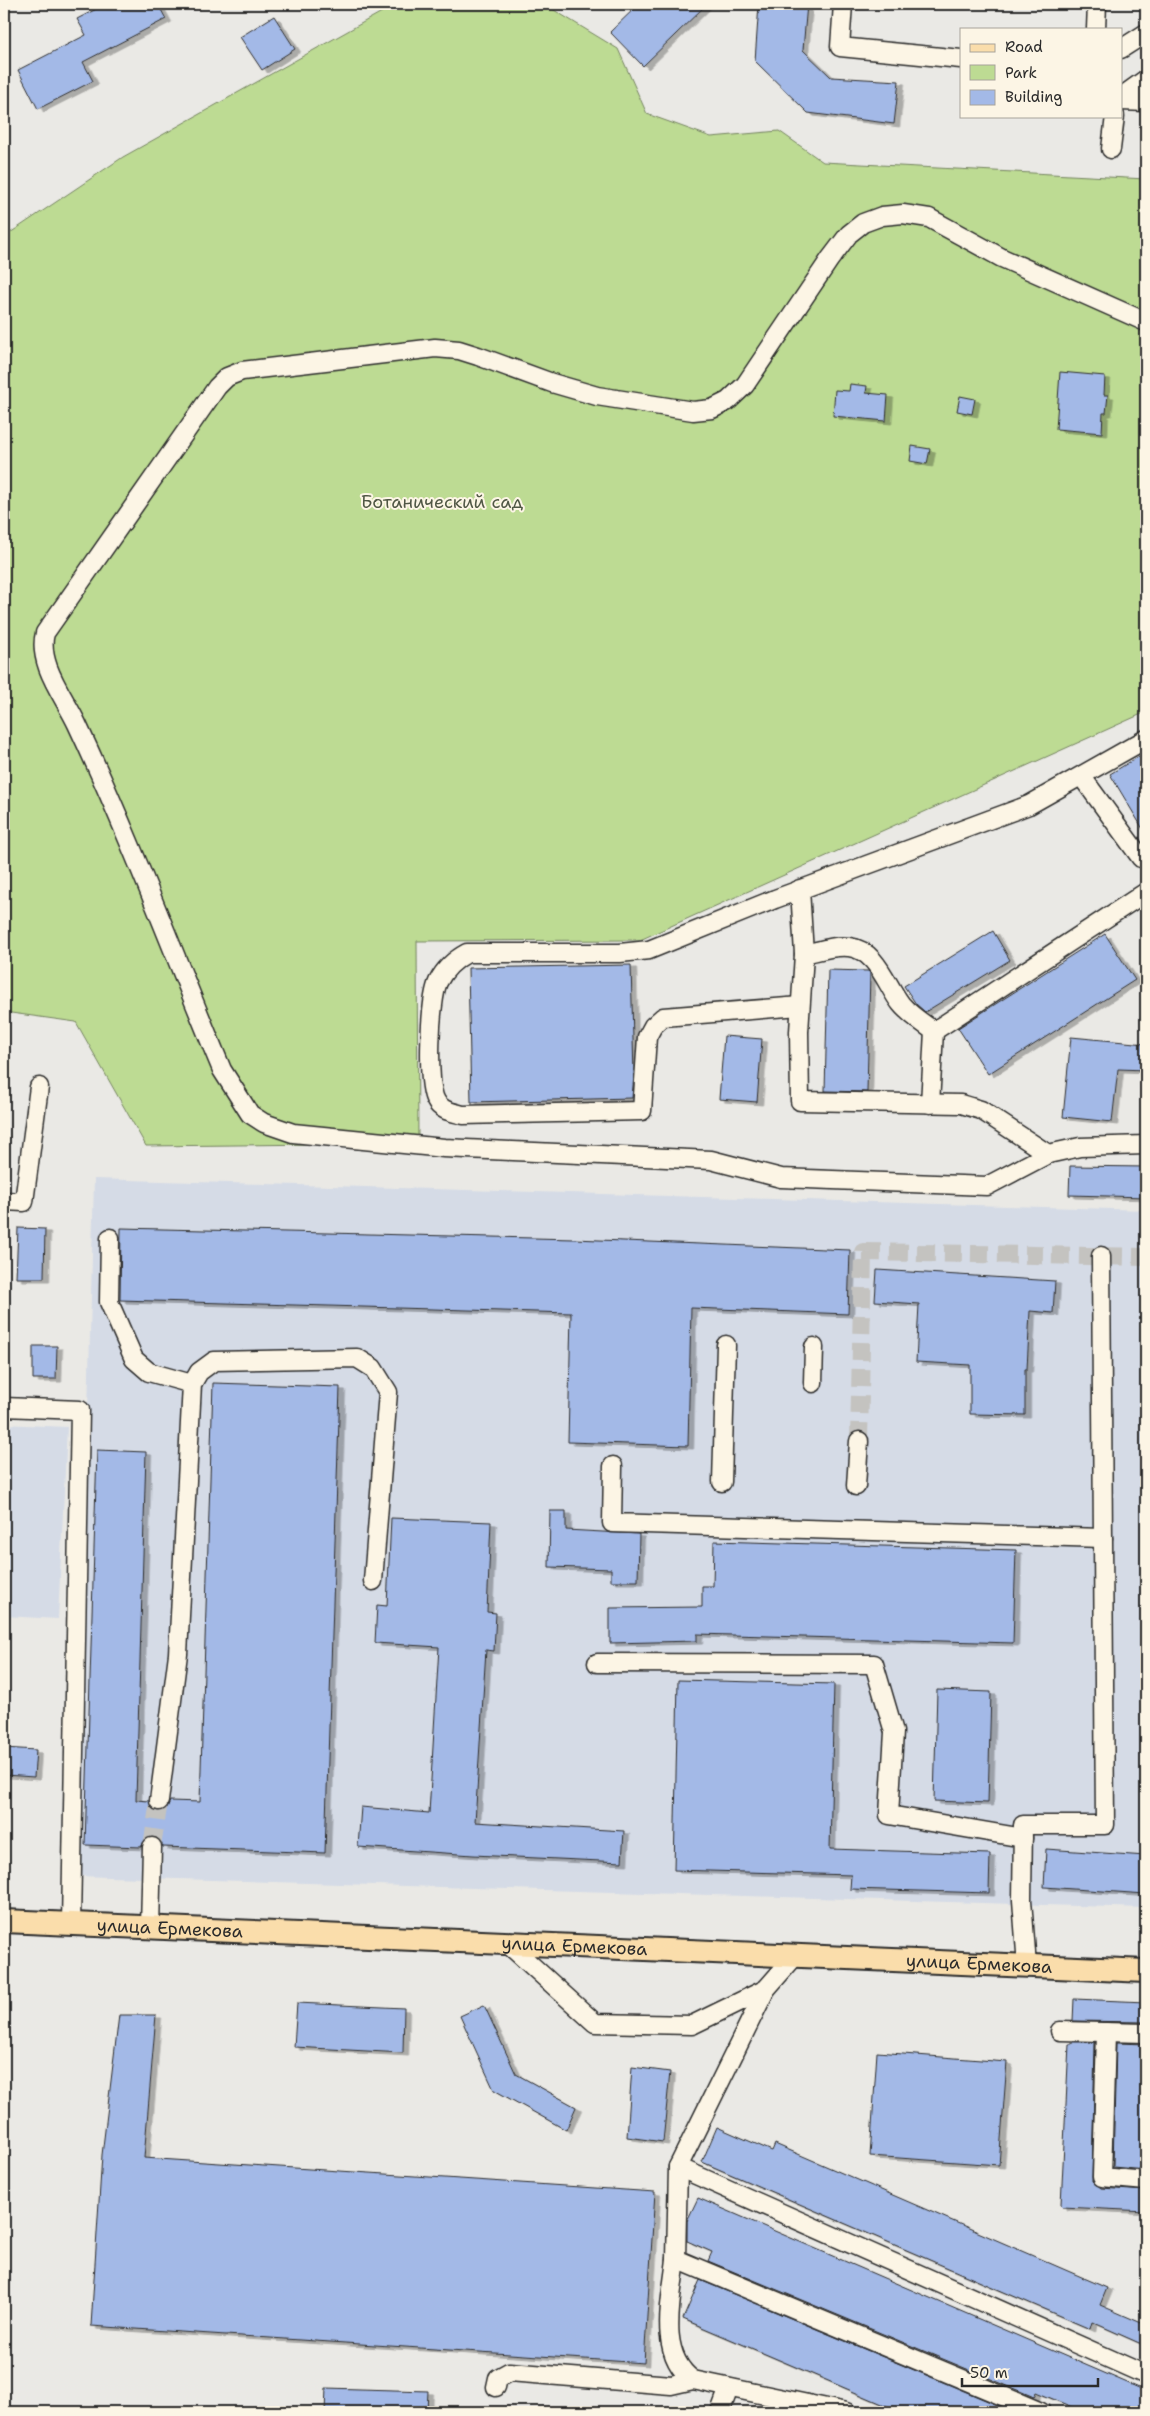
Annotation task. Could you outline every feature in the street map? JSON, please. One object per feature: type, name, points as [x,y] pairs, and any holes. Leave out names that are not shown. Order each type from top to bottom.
[{"type":"main road","name":"улица Ермекова","points":[[4,1921],[1146,1971]]},
{"type":"street","points":[[843,4],[840,47],[960,59]]},
{"type":"street","points":[[1096,28],[1097,4]]},
{"type":"street","points":[[1122,48],[1146,33]]},
{"type":"street","points":[[1122,98],[1146,79]]},
{"type":"street","points":[[1122,99],[1146,102]]},
{"type":"street","points":[[1111,149],[1115,118]]},
{"type":"street","points":[[1146,322],[1002,258],[930,218],[903,214],[882,216],[863,223],[850,234],[830,259],[745,385],[728,401],[712,409],[693,411],[597,396],[552,383],[459,350],[435,348],[242,371],[227,377],[217,387],[45,633],[41,646],[48,668],[95,762],[222,1070],[250,1114],[264,1123],[293,1133],[435,1147],[712,1160],[782,1178],[987,1186],[1048,1154],[1080,1147],[1146,1145]]},
{"type":"street","points":[[800,1006],[663,1018],[653,1026],[647,1036],[642,1111],[462,1115],[445,1110],[436,1102],[432,1089],[432,1009],[437,984],[446,968],[467,953],[620,953],[649,950],[800,889],[1029,805],[1082,777],[1146,739]]},
{"type":"street","points":[[1082,777],[1141,858]]},
{"type":"street","points":[[800,889],[804,954],[800,1006],[800,1101],[961,1104],[981,1110],[1048,1154]]},
{"type":"street","points":[[934,1031],[1146,892]]},
{"type":"street","points":[[804,954],[848,946],[858,949],[874,962],[902,1005],[934,1031]]},
{"type":"street","points":[[930,1104],[934,1031]]},
{"type":"street","points":[[4,1201],[24,1202],[39,1087]]},
{"type":"street","points":[[110,1238],[109,1302],[134,1359],[149,1372],[192,1384]]},
{"type":"street","points":[[1027,1966],[1022,1900],[1023,1825],[1105,1825],[1101,1256]]},
{"type":"street","points":[[722,1482],[726,1345]]},
{"type":"street","points":[[813,1383],[814,1347]]},
{"type":"street","points":[[159,1801],[178,1654],[192,1384],[199,1372],[214,1361],[357,1358],[373,1368],[388,1392],[373,1581]]},
{"type":"street","points":[[4,1406],[80,1410],[71,1924]]},
{"type":"street","points":[[856,1486],[858,1441]]},
{"type":"street","points":[[613,1466],[612,1523],[1103,1538]]},
{"type":"street","points":[[598,1663],[874,1664],[894,1732],[889,1815],[1022,1838]]},
{"type":"street","points":[[150,1928],[152,1847]]},
{"type":"street","points":[[508,1944],[595,2023],[692,2025],[766,1988]]},
{"type":"street","points":[[795,1956],[766,1988],[678,2167],[676,2259],[669,2332],[673,2353],[681,2372],[693,2380],[846,2412]]},
{"type":"street","points":[[1060,2031],[1146,2033]]},
{"type":"street","points":[[1106,2032],[1102,2177],[1146,2181]]},
{"type":"street","points":[[678,2167],[1146,2375]]},
{"type":"street","points":[[676,2259],[1041,2412]]},
{"type":"street","points":[[496,2387],[498,2378],[509,2372],[671,2386],[693,2380]]},
{"type":"street","points":[[720,2412],[729,2388]]},
{"type":"shaded area","points":[[94,1179],[1146,1210],[1146,1908],[76,1876]]},
{"type":"shaded area","points":[[4,1424],[67,1427],[58,1619],[4,1616]]},
{"type":"green space","name":"Ботанический сад","points":[[396,4],[544,4],[618,49],[647,114],[711,137],[779,131],[823,162],[1146,179],[1146,712],[640,940],[417,941],[418,1143],[146,1146],[76,1022],[4,1012],[4,237],[123,157]]},
{"type":"building","points":[[106,4],[158,4],[166,19],[83,62],[93,81],[38,109],[18,70],[86,35],[77,19]]},
{"type":"building","points":[[639,4],[707,4],[643,66],[610,32]]},
{"type":"building","points":[[759,4],[807,4],[803,50],[831,77],[899,81],[894,124],[808,113],[755,61]]},
{"type":"building","points":[[274,16],[295,49],[262,70],[240,37]]},
{"type":"building","points":[[1060,372],[1105,376],[1104,395],[1108,395],[1106,413],[1103,413],[1102,433],[1056,429]]},
{"type":"building","points":[[850,384],[867,386],[866,393],[888,395],[886,421],[833,416],[835,390],[849,391]]},
{"type":"building","points":[[960,396],[975,399],[972,414],[957,411]]},
{"type":"building","points":[[912,446],[930,449],[927,464],[910,461]]},
{"type":"building","points":[[1146,752],[1146,834],[1110,774]]},
{"type":"building","points":[[993,931],[1010,960],[925,1012],[916,1004],[904,986]]},
{"type":"building","points":[[1105,934],[1135,980],[988,1074],[958,1028]]},
{"type":"building","points":[[631,965],[634,1075],[632,1098],[471,1102],[468,968]]},
{"type":"building","points":[[828,970],[868,971],[870,973],[867,1092],[825,1091]]},
{"type":"building","points":[[724,1036],[762,1039],[757,1102],[719,1099]]},
{"type":"building","points":[[1071,1037],[1146,1044],[1146,1070],[1118,1069],[1112,1122],[1063,1117]]},
{"type":"building","points":[[1070,1166],[1146,1167],[1146,1197],[1069,1195]]},
{"type":"building","points":[[18,1228],[45,1229],[44,1278],[16,1278]]},
{"type":"building","points":[[121,1228],[574,1239],[850,1250],[848,1314],[691,1308],[688,1446],[568,1442],[571,1313],[120,1300]]},
{"type":"building","points":[[877,1270],[1055,1281],[1053,1313],[1030,1311],[1027,1369],[1025,1369],[1025,1415],[970,1414],[970,1365],[916,1362],[919,1304],[875,1301]]},
{"type":"building","points":[[33,1346],[57,1346],[56,1379],[33,1379]]},
{"type":"building","points":[[213,1383],[340,1387],[325,1853],[163,1847],[161,1842],[153,1836],[147,1838],[141,1847],[85,1845],[97,1450],[146,1452],[136,1800],[149,1801],[152,1809],[158,1812],[167,1808],[170,1801],[200,1802]]},
{"type":"building","points":[[550,1511],[566,1511],[566,1530],[639,1534],[638,1581],[611,1581],[611,1569],[549,1567]]},
{"type":"building","points":[[391,1518],[491,1522],[487,1612],[496,1613],[494,1651],[486,1650],[475,1822],[624,1831],[622,1862],[358,1847],[361,1807],[429,1813],[439,1647],[375,1643],[377,1605],[387,1606]]},
{"type":"building","points":[[714,1541],[1016,1550],[1013,1643],[697,1634],[697,1641],[610,1643],[610,1608],[702,1607],[702,1586],[713,1586]]},
{"type":"building","points":[[678,1680],[834,1684],[830,1849],[990,1854],[989,1893],[850,1889],[851,1875],[674,1870]]},
{"type":"building","points":[[937,1690],[991,1692],[988,1803],[934,1801]]},
{"type":"building","points":[[4,1748],[36,1750],[34,1777],[4,1775]]},
{"type":"building","points":[[1046,1849],[1146,1856],[1146,1894],[1044,1887]]},
{"type":"building","points":[[1074,1999],[1146,2002],[1146,2022],[1073,2021]]},
{"type":"building","points":[[297,2003],[404,2008],[403,2053],[294,2047]]},
{"type":"building","points":[[484,2005],[516,2074],[576,2107],[566,2130],[494,2090],[460,2016]]},
{"type":"building","points":[[119,2015],[156,2015],[144,2158],[655,2192],[644,2363],[91,2326],[102,2155]]},
{"type":"building","points":[[1072,2042],[1095,2042],[1092,2181],[1101,2188],[1146,2191],[1146,2211],[1062,2207],[1069,2044],[1072,2044]]},
{"type":"building","points":[[1116,2043],[1146,2044],[1146,2170],[1113,2167]]},
{"type":"building","points":[[877,2052],[1007,2062],[999,2165],[870,2156]]},
{"type":"building","points":[[632,2067],[670,2072],[663,2142],[627,2137]]},
{"type":"building","points":[[717,2127],[772,2151],[775,2144],[1107,2288],[1100,2305],[1146,2325],[1146,2346],[1092,2322],[1090,2329],[702,2162]]},
{"type":"building","points":[[698,2198],[1146,2391],[1146,2412],[1084,2412],[1036,2392],[1034,2397],[708,2261],[712,2252],[687,2241],[687,2221]]},
{"type":"building","points":[[700,2280],[1014,2412],[901,2412],[683,2319]]},
{"type":"building","points":[[326,2388],[428,2391],[427,2412],[325,2412]]},
{"type":"tunnel","points":[[859,1441],[863,1252],[1146,1257]]},
{"type":"tunnel","points":[[152,1847],[159,1801]]}]
